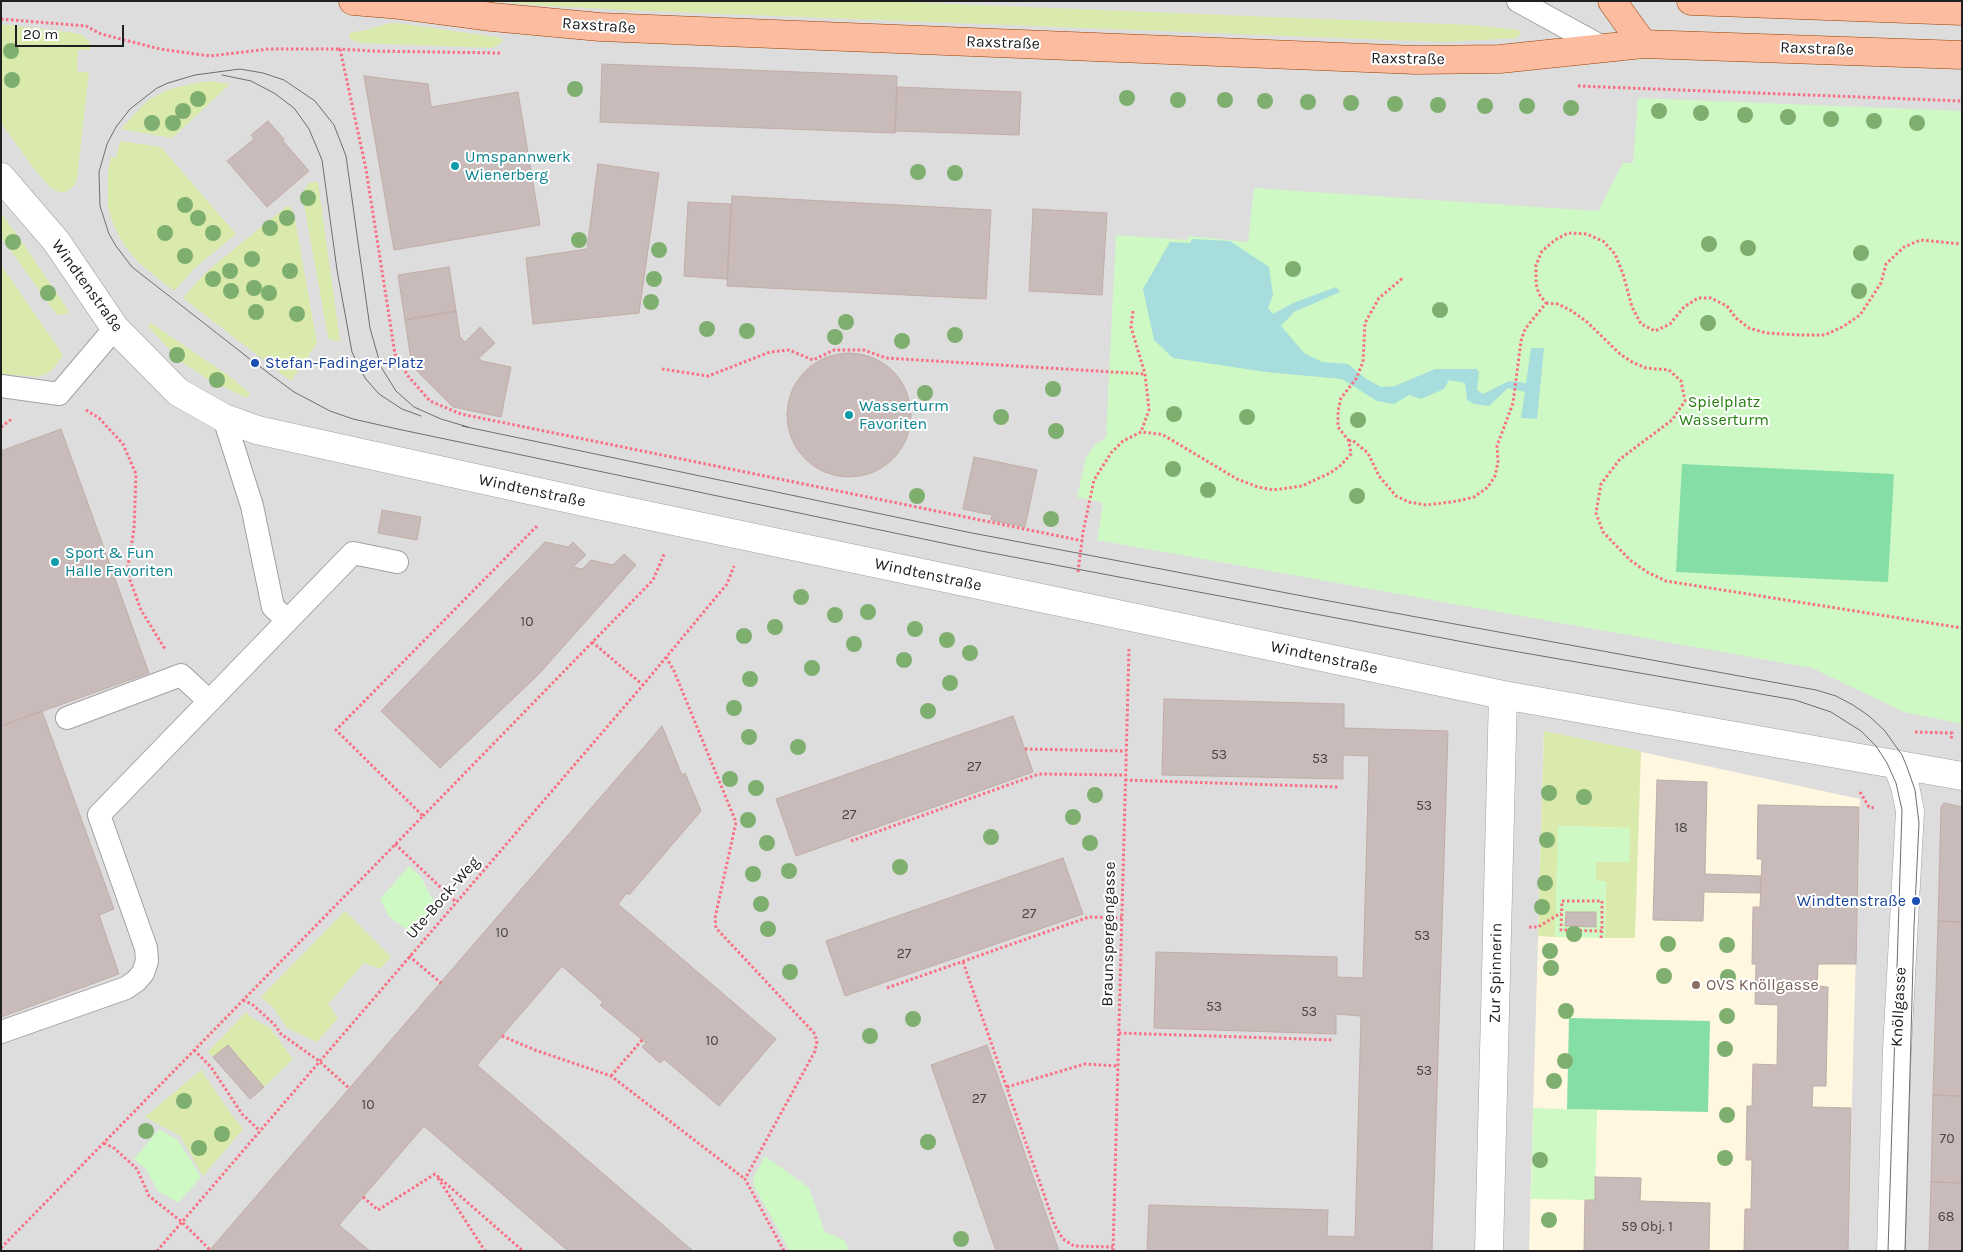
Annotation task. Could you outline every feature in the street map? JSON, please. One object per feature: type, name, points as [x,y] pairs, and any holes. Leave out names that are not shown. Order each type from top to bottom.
[{"type":"main road","name":"Raxstraße","points":[[353,1],[406,3],[492,17],[600,27],[1416,60],[1500,59],[1643,44],[1962,55]]},
{"type":"main road","points":[[1612,1],[1643,44]]},
{"type":"main road","points":[[1691,1],[1962,11]]},
{"type":"street","name":"Windtenstraße","points":[[1,177],[56,242],[115,328],[178,392],[224,418],[257,430],[388,460],[1077,607],[1503,695],[1962,776]]},
{"type":"street","name":"Zur Spinnerin","points":[[1489,1251],[1503,695]]},
{"type":"street","name":"Knöllgasse","points":[[1891,1251],[1897,1049],[1910,811],[1905,786],[1897,765]]},
{"type":"lane","points":[[1518,1],[1606,49]]},
{"type":"lane","points":[[1,386],[60,394],[115,328]]},
{"type":"lane","points":[[224,418],[252,506],[273,607],[287,620]]},
{"type":"lane","points":[[1,1032],[126,988],[136,981],[143,972],[147,960],[146,948],[99,815],[353,553],[397,562]]},
{"type":"lane","points":[[66,718],[181,675],[209,701]]},
{"type":"path","points":[[1,18],[86,26],[101,34],[160,49],[210,56],[321,47],[372,51],[510,52]]},
{"type":"path","points":[[340,49],[366,169],[395,354],[408,376],[430,401],[462,414],[1082,542]]},
{"type":"path","points":[[1962,244],[1920,240],[1904,247],[1886,264],[1881,283],[1860,315],[1844,326],[1825,335],[1766,333],[1749,328],[1736,318],[1727,306],[1711,298],[1698,298],[1684,307],[1670,324],[1655,331],[1640,324],[1632,307],[1623,274],[1615,254],[1603,241],[1586,234],[1568,233],[1555,240],[1542,251],[1536,265],[1536,284],[1539,294],[1546,303],[1558,304],[1570,310],[1586,321],[1620,354],[1632,362],[1646,368],[1669,370],[1681,381],[1685,402],[1672,420],[1620,459],[1601,484],[1596,513],[1603,532],[1630,560],[1647,572],[1666,581],[1962,628]]},
{"type":"path","points":[[1077,607],[1078,569],[1094,480],[1111,452],[1123,441],[1141,432],[1159,434],[1237,479],[1258,488],[1273,490],[1302,486],[1330,474],[1340,466],[1351,454],[1348,441],[1338,427],[1338,411],[1341,398],[1356,379],[1363,362],[1365,323],[1379,298],[1404,277]]},
{"type":"path","points":[[1348,441],[1352,440],[1368,453],[1379,476],[1396,496],[1409,502],[1426,505],[1458,501],[1481,492],[1488,487],[1495,476],[1498,462],[1497,446],[1513,404],[1519,352],[1525,328],[1546,303]]},
{"type":"path","points":[[1133,311],[1131,328],[1145,374],[1149,410],[1141,432]]},
{"type":"path","points":[[662,369],[708,376],[770,352],[789,350],[813,360],[834,350],[864,350],[886,358],[1145,374]]},
{"type":"path","points":[[60,394],[99,418],[123,444],[136,474],[134,529],[127,572],[141,610],[181,675]]},
{"type":"path","points":[[1,427],[6,424]]},
{"type":"path","points":[[423,816],[336,730],[540,522]]},
{"type":"path","points":[[1,1248],[653,580],[666,549]]},
{"type":"path","name":"Ute-Bock-Weg","points":[[157,1251],[643,685],[727,584],[735,563]]},
{"type":"path","name":"Braunspergengasse","points":[[1113,1249],[1129,618]]},
{"type":"path","points":[[592,642],[643,685]]},
{"type":"path","points":[[666,657],[674,670],[736,822],[715,918],[716,928],[814,1033],[817,1041],[815,1051],[746,1179]]},
{"type":"path","points":[[1025,749],[1126,751]]},
{"type":"path","points":[[851,842],[1039,774],[1126,775]]},
{"type":"path","points":[[1125,780],[1338,787]]},
{"type":"path","points":[[395,844],[456,902]]},
{"type":"path","points":[[1601,938],[1602,931],[1602,901],[1562,900],[1562,930],[1602,931]]},
{"type":"path","points":[[887,988],[1089,918],[1122,918]]},
{"type":"path","points":[[409,956],[441,983]]},
{"type":"path","points":[[963,962],[1055,1226],[1063,1239],[1074,1246],[1113,1249]]},
{"type":"path","points":[[243,1000],[253,1006],[274,1024],[282,1034],[319,1061],[350,1089]]},
{"type":"path","points":[[1119,1033],[1334,1040]]},
{"type":"path","points":[[502,1036],[535,1050],[611,1076],[746,1179],[784,1251]]},
{"type":"path","points":[[611,1076],[642,1040]]},
{"type":"path","points":[[194,1050],[211,1067],[242,1114],[260,1130]]},
{"type":"path","points":[[1007,1087],[1085,1064],[1118,1066]]},
{"type":"path","points":[[104,1143],[114,1148],[138,1169],[149,1196],[182,1222],[210,1250]]},
{"type":"path","points":[[363,1197],[378,1210],[435,1174]]},
{"type":"path","points":[[435,1174],[485,1251]]},
{"type":"path","points":[[435,1174],[523,1251]]},
{"type":"shaded area","points":[[1,1],[1962,1],[1962,1251],[1,1251]]},
{"type":"shaded area","name":"OVS Knöllgasse","points":[[1544,731],[1860,799],[1848,1251],[1529,1251]]},
{"type":"green space","points":[[494,1],[881,1],[1471,25],[1519,30],[1521,34],[1516,38],[1444,42],[646,11],[545,6]]},
{"type":"green space","points":[[390,23],[503,38],[501,43],[493,48],[360,43],[350,39],[349,33]]},
{"type":"green space","points":[[1,24],[76,33],[84,36],[90,43],[90,50],[78,50],[77,72],[89,72],[77,179],[75,185],[65,192],[59,192],[51,188],[35,170],[1,123]]},
{"type":"green space","points":[[210,81],[230,84],[172,138],[121,129],[147,101],[167,90]]},
{"type":"green space","name":"Spielplatz Wasserturm","points":[[1638,98],[1962,111],[1962,724],[1904,712],[1812,668],[1097,540],[1103,503],[1077,497],[1086,457],[1095,445],[1106,437],[1116,235],[1187,240],[1188,236],[1248,242],[1254,188],[1598,211],[1623,163],[1633,163]]},
{"type":"green space","points":[[120,141],[161,147],[236,234],[196,267],[174,291],[139,263],[124,245],[114,226],[108,208],[108,170],[111,157],[116,158]]},
{"type":"green space","points":[[318,182],[340,341],[330,340],[328,337],[302,193],[309,183]]},
{"type":"green space","points":[[287,206],[290,207],[294,214],[317,343],[291,381],[183,298],[206,272]]},
{"type":"green space","points":[[1,213],[70,313],[57,315],[1,237]]},
{"type":"green space","points":[[1,265],[63,355],[55,367],[48,373],[38,377],[1,374]]},
{"type":"green space","points":[[151,323],[232,378],[250,394],[247,398],[209,380],[179,360],[148,326]]},
{"type":"green space","points":[[1682,464],[1894,474],[1888,582],[1676,572]]},
{"type":"green space","points":[[1544,731],[1641,751],[1635,938],[1605,938],[1606,881],[1596,881],[1596,862],[1630,828],[1559,826],[1555,937],[1538,936]]},
{"type":"green space","points":[[1558,826],[1630,828],[1629,862],[1596,862],[1596,881],[1606,881],[1605,938],[1555,937]]},
{"type":"green space","points":[[409,866],[420,876],[436,905],[412,933],[389,917],[380,899]]},
{"type":"green space","points":[[345,911],[391,957],[380,969],[364,963],[328,1004],[338,1018],[317,1042],[287,1028],[273,1007],[261,997]]},
{"type":"green space","points":[[246,1012],[253,1019],[270,1028],[293,1059],[264,1087],[228,1045],[213,1057],[208,1052]]},
{"type":"green space","points":[[1569,1018],[1710,1021],[1708,1112],[1567,1109]]},
{"type":"green space","points":[[201,1070],[243,1129],[203,1176],[180,1136],[145,1117]]},
{"type":"green space","points":[[1533,1108],[1597,1110],[1595,1200],[1531,1199]]},
{"type":"green space","points":[[159,1129],[178,1140],[201,1177],[178,1203],[158,1191],[145,1168],[134,1159]]},
{"type":"green space","points":[[765,1156],[809,1188],[825,1232],[844,1240],[849,1251],[790,1251],[753,1184],[754,1177]]},
{"type":"water","points":[[1192,239],[1230,241],[1269,267],[1273,295],[1268,308],[1273,314],[1293,303],[1336,287],[1340,292],[1294,312],[1281,326],[1304,353],[1322,362],[1348,364],[1365,378],[1381,387],[1395,386],[1435,369],[1477,369],[1479,372],[1477,390],[1483,394],[1509,381],[1526,383],[1531,348],[1544,348],[1537,419],[1521,418],[1525,392],[1508,388],[1489,406],[1474,404],[1467,400],[1465,383],[1449,380],[1444,389],[1421,399],[1409,395],[1394,404],[1377,401],[1342,379],[1266,372],[1173,358],[1154,340],[1143,289],[1170,242],[1190,243]]},
{"type":"building","points":[[602,64],[897,76],[895,133],[600,122]]},
{"type":"building","name":"Umspannwerk Wienerberg","points":[[364,76],[428,84],[431,107],[518,92],[540,225],[394,250]]},
{"type":"building","points":[[897,87],[1021,92],[1019,135],[895,131]]},
{"type":"building","points":[[268,121],[309,171],[267,207],[227,161],[254,139],[251,135]]},
{"type":"building","points":[[598,164],[659,173],[639,313],[533,324],[526,258],[587,249]]},
{"type":"building","points":[[732,196],[991,210],[986,299],[727,286]]},
{"type":"building","points":[[688,202],[731,204],[727,279],[684,276]]},
{"type":"building","points":[[1033,209],[1107,213],[1102,295],[1029,291]]},
{"type":"building","points":[[449,267],[456,311],[405,320],[398,275]]},
{"type":"building","points":[[456,311],[460,337],[465,342],[480,327],[495,343],[479,358],[482,361],[511,367],[501,417],[453,407],[412,366],[405,320]]},
{"type":"building","name":"Wasserturm Favoriten","points":[[849,353],[873,358],[893,371],[906,391],[911,415],[906,439],[893,459],[873,472],[849,477],[825,472],[805,459],[792,439],[787,415],[792,391],[805,371],[825,358]]},
{"type":"building","name":"Sport & Fun Halle Favoriten","points":[[61,429],[149,673],[1,726],[1,451]]},
{"type":"building","points":[[974,457],[1037,470],[1025,527],[991,520],[992,515],[963,509]]},
{"type":"building","points":[[382,510],[421,517],[417,540],[378,533]]},
{"type":"building","points":[[545,542],[568,547],[573,542],[586,555],[573,567],[582,569],[591,560],[613,565],[624,554],[636,565],[538,675],[440,768],[381,711]]},
{"type":"building","points":[[1164,699],[1344,704],[1344,728],[1448,731],[1432,1251],[1147,1251],[1149,1205],[1328,1210],[1327,1236],[1355,1237],[1361,1016],[1336,1014],[1336,1034],[1154,1028],[1156,952],[1337,957],[1337,977],[1363,978],[1369,756],[1343,755],[1343,779],[1162,775]]},
{"type":"building","points":[[42,711],[114,909],[99,915],[119,974],[1,1017],[1,726]]},
{"type":"building","points":[[1013,716],[1033,772],[796,856],[776,799]]},
{"type":"building","points":[[662,726],[682,775],[685,773],[701,811],[629,895],[627,893],[618,904],[776,1039],[719,1106],[664,1059],[660,1063],[642,1047],[646,1043],[600,1005],[603,1002],[562,966],[477,1065],[693,1251],[568,1251],[424,1126],[339,1225],[370,1251],[209,1251]]},
{"type":"building","points":[[1657,780],[1707,782],[1705,874],[1761,876],[1760,893],[1704,892],[1703,921],[1653,920]]},
{"type":"building","points":[[1944,803],[1962,807],[1962,922],[1938,921],[1941,807]]},
{"type":"building","points":[[1758,805],[1859,807],[1856,964],[1818,964],[1817,986],[1828,987],[1826,1086],[1813,1086],[1812,1107],[1851,1108],[1848,1251],[1744,1251],[1745,1209],[1751,1209],[1752,1160],[1746,1160],[1747,1106],[1752,1106],[1753,1064],[1777,1065],[1778,1005],[1755,1004],[1756,964],[1752,964],[1753,907],[1760,907],[1762,859],[1757,859]]},
{"type":"building","points":[[1063,858],[1083,914],[845,996],[826,941]]},
{"type":"building","points":[[1566,912],[1596,912],[1596,927],[1565,926]]},
{"type":"building","points":[[1938,921],[1962,922],[1962,1096],[1933,1095]]},
{"type":"building","points":[[228,1045],[264,1087],[250,1099],[213,1057]]},
{"type":"building","points":[[987,1045],[1059,1251],[996,1251],[931,1065]]},
{"type":"building","points":[[1933,1095],[1962,1096],[1962,1183],[1931,1182]]},
{"type":"building","points":[[1595,1177],[1641,1178],[1640,1201],[1710,1203],[1709,1251],[1584,1251],[1585,1200],[1595,1200]]},
{"type":"building","points":[[1931,1182],[1962,1183],[1962,1251],[1929,1251]]},
{"type":"tram line","points":[[468,427],[441,419],[414,407],[396,391],[381,367],[370,328],[346,156],[334,125],[315,101],[284,80],[263,73],[240,69],[195,75],[168,83],[157,88],[130,109],[116,127],[107,144],[99,172],[100,206],[109,234],[116,246],[132,267],[255,363],[294,392],[330,411],[353,419],[402,430],[976,550],[1490,647],[1795,700],[1831,712],[1861,731],[1876,746],[1887,763],[1896,783],[1902,810],[1888,1251]]},
{"type":"tram line","points":[[222,75],[251,81],[274,93],[294,108],[309,129],[322,160],[337,270],[352,352],[365,378],[379,394],[402,409],[421,416]]},
{"type":"tram line","points":[[462,426],[967,532],[1329,601],[1816,690],[1836,696],[1853,705],[1869,716],[1885,731],[1902,755],[1915,790],[1919,823],[1914,927],[1905,1251]]},
{"type":"place","name":"Umspannwerk Wienerberg","points":[[455,166]]},
{"type":"place","name":"Stefan-Fadinger-Platz","points":[[255,363]]},
{"type":"place","name":"Wasserturm Favoriten","points":[[849,415]]},
{"type":"place","name":"Sport & Fun Halle Favoriten","points":[[55,562]]},
{"type":"place","name":"Windtenstraße","points":[[1916,901]]},
{"type":"place","name":"OVS Knöllgasse","points":[[1696,985]]}]
